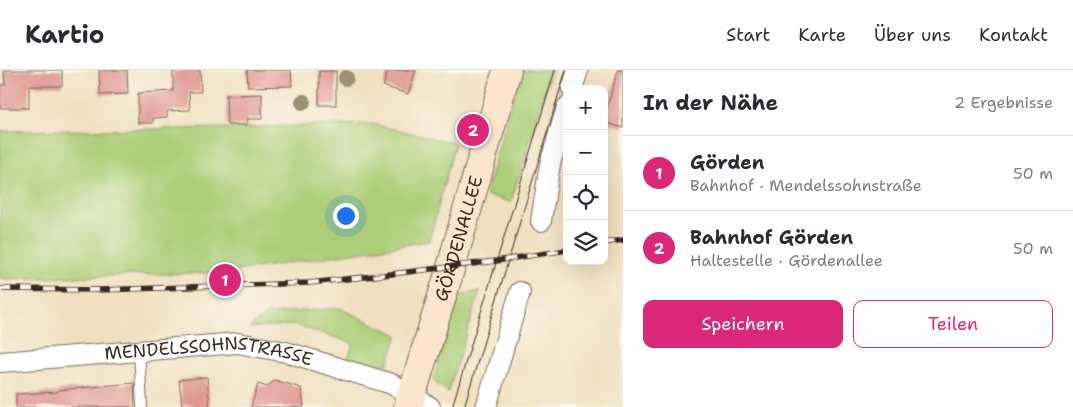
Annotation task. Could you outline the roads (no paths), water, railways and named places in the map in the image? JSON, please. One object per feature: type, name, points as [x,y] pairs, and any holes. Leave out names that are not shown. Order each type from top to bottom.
[{"type":"street","name":"GÖRDENALLEE","points":[[417,403],[451,267],[507,70]]},
{"type":"street","points":[[573,85],[578,70]]},
{"type":"street","points":[[541,221],[550,164],[563,120]]},
{"type":"street","points":[[486,407],[520,292]]},
{"type":"street","name":"MENDELSSOHNSTRASSE","points":[[0,362],[238,343],[286,352],[392,384],[417,403]]},
{"type":"lane","points":[[138,350],[142,406]]},
{"type":"tram line","points":[[452,407],[555,70]]},
{"type":"tram line","points":[[464,407],[566,70]]},
{"type":"railway","points":[[608,242],[623,240]]},
{"type":"railway","points":[[0,289],[100,290],[309,283],[496,261],[563,251]]},
{"type":"place","name":"Bahnhof Görden","points":[[473,130]]},
{"type":"place","name":"Görden","points":[[225,280]]}]
